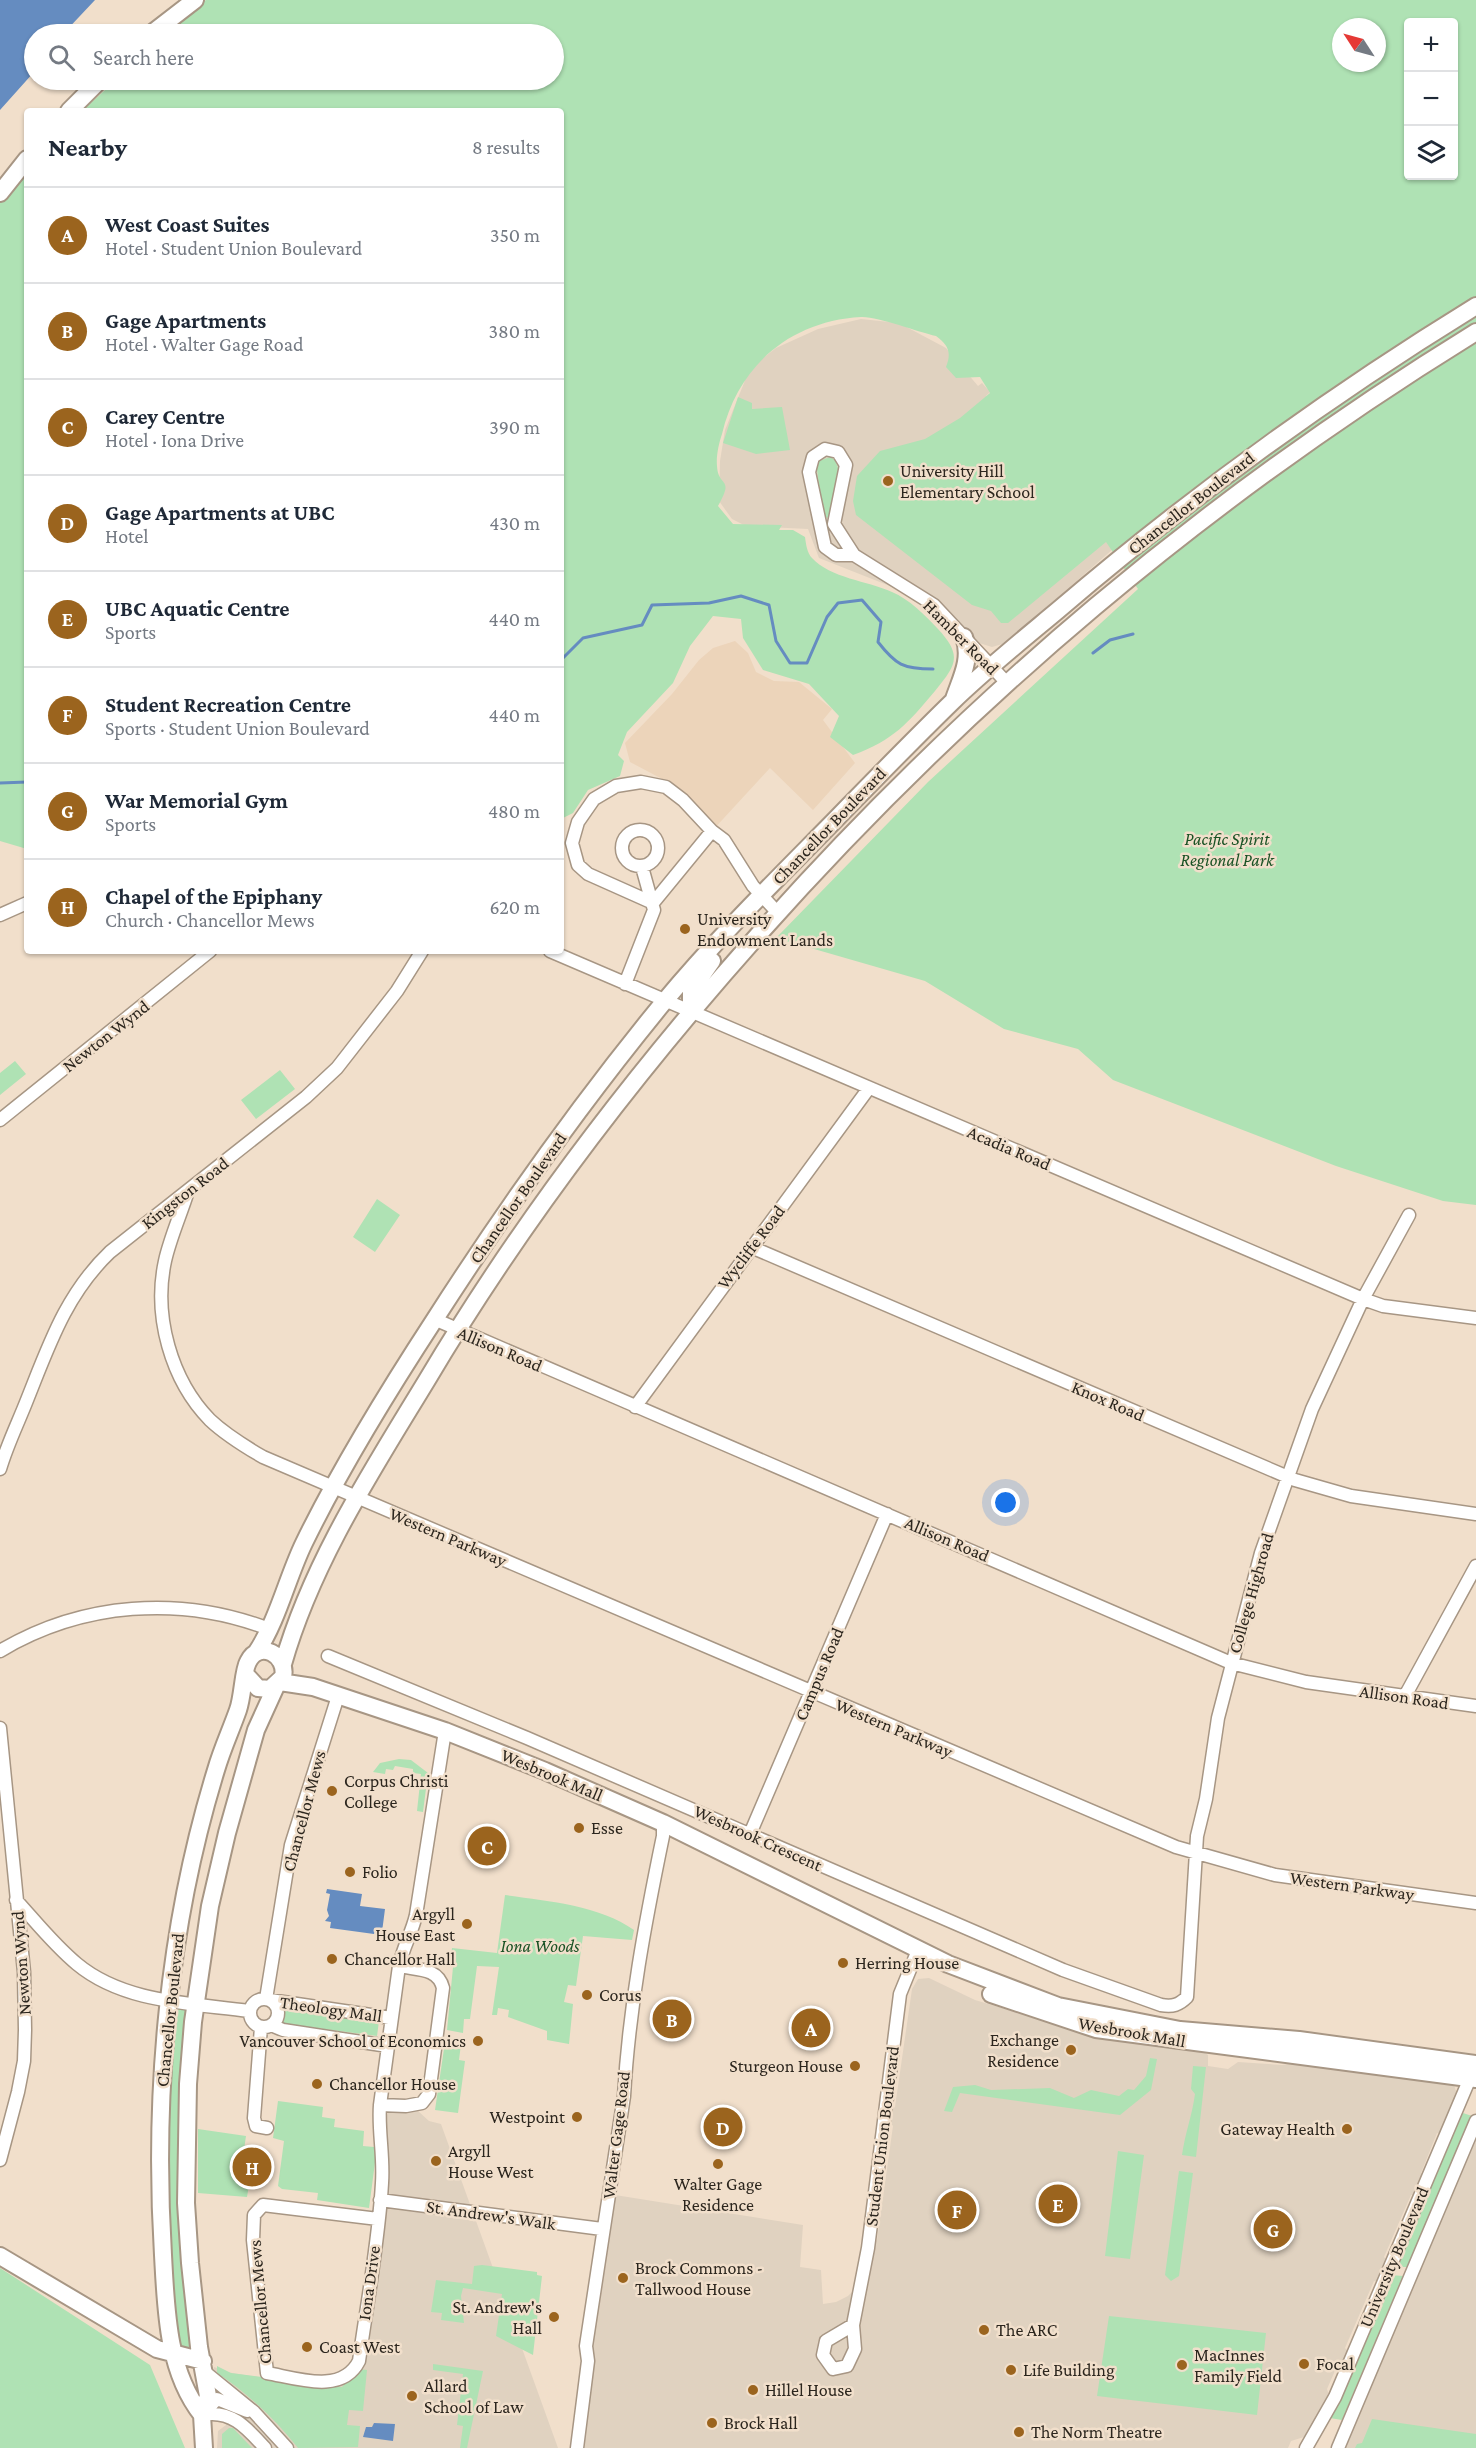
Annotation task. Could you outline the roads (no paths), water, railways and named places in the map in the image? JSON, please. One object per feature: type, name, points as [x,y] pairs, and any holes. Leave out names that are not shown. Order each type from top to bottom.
[{"type":"main road","points":[[164,24],[195,0]]},
{"type":"main road","points":[[72,108],[90,90]]},
{"type":"main road","points":[[0,192],[24,163]]},
{"type":"main road","name":"Chancellor Boulevard","points":[[256,1653],[269,1629],[289,1575],[332,1488],[434,1319],[553,1148],[666,1000],[736,922],[953,701],[992,666],[1201,493],[1314,410],[1476,306]]},
{"type":"main road","name":"Chancellor Boulevard","points":[[204,2448],[202,2415],[208,2396],[190,2263],[186,2203],[188,2084],[196,2004],[210,1906],[227,1833],[256,1730],[281,1676],[297,1621],[358,1499],[456,1331],[531,1220],[615,1107],[691,1011],[861,822],[1006,682],[1162,550],[1322,431],[1476,332]]},
{"type":"main road","points":[[953,701],[968,662],[964,637]]},
{"type":"main road","points":[[691,1011],[691,991],[736,922]]},
{"type":"main road","points":[[269,1651],[275,1653],[281,1676],[258,1688],[246,1675],[247,1663],[256,1653],[269,1651]]},
{"type":"main road","name":"Chancellor Boulevard","points":[[202,2415],[187,2397],[169,2335],[160,2213],[160,2098],[169,2001],[184,1902],[216,1770],[244,1694],[246,1675]]},
{"type":"main road","name":"Wesbrook Mall","points":[[281,1676],[446,1731],[663,1823],[782,1883],[812,1906],[1021,2005],[1096,2029],[1475,2070]]},
{"type":"main road","points":[[0,2256],[157,2349],[205,2367]]},
{"type":"street","name":"Hamber Road","points":[[854,555],[836,555],[825,547],[819,528],[808,472],[813,457],[825,449],[838,452],[846,465],[834,524],[854,555],[934,605],[1006,682]]},
{"type":"street","points":[[819,528],[834,524]]},
{"type":"street","points":[[653,903],[588,874],[578,866],[572,843],[578,822],[594,799],[616,786],[640,782],[666,787],[683,800],[712,831],[724,840],[762,895],[778,913]]},
{"type":"street","points":[[653,903],[712,831]]},
{"type":"street","points":[[625,984],[654,910],[653,903],[648,896],[642,867]]},
{"type":"street","points":[[0,915],[24,904]]},
{"type":"street","name":"Newton Wynd","points":[[0,1120],[206,954]]},
{"type":"street","name":"Kingston Road","points":[[0,1469],[54,1330],[70,1299],[92,1269],[110,1252],[306,1097],[337,1068],[398,991],[420,954]]},
{"type":"street","name":"Acadia Road","points":[[557,954],[1363,1299],[1383,1306],[1476,1318]]},
{"type":"street","name":"Wycliffe Road","points":[[635,1407],[869,1088]]},
{"type":"street","name":"Western Parkway","points":[[188,1191],[165,1262],[162,1295],[164,1328],[180,1377],[208,1417],[229,1436],[263,1457],[1142,1834],[1195,1854],[1275,1875],[1476,1903]]},
{"type":"street","name":"College Highroad","points":[[1187,1997],[1194,1907],[1195,1854],[1218,1718],[1261,1553],[1312,1408],[1363,1299],[1409,1215]]},
{"type":"street","name":"Knox Road","points":[[751,1247],[1286,1477],[1351,1496],[1476,1514]]},
{"type":"street","name":"Allison Road","points":[[434,1319],[456,1331],[1231,1662],[1306,1682],[1476,1706]]},
{"type":"street","name":"Campus Road","points":[[750,1834],[887,1514]]},
{"type":"street","points":[[1405,1696],[1476,1566]]},
{"type":"street","points":[[0,1651],[57,1625],[87,1615],[128,1608],[169,1607],[205,1610],[269,1629]]},
{"type":"street","name":"Wesbrook Crescent","points":[[328,1656],[750,1834],[1052,1965],[1114,1989],[1170,2007],[1179,2005],[1187,1997]]},
{"type":"street","name":"Chancellor Mews","points":[[268,1999],[291,1845],[338,1696]]},
{"type":"street","name":"Newton Wynd","points":[[0,1728],[24,1972],[24,2061],[0,2160]]},
{"type":"street","name":"Iona Drive","points":[[267,2373],[324,2383],[336,2381],[350,2373],[357,2365],[380,2200],[383,2156],[379,2121],[391,2018],[403,1946],[411,1933],[416,1915],[446,1731]]},
{"type":"street","name":"Walter Gage Road","points":[[577,2448],[588,2361],[586,2346],[624,2096],[626,2054],[639,1954],[663,1836],[663,1823]]},
{"type":"street","points":[[16,1900],[78,1965],[99,1979],[124,1990],[169,2001],[249,2011]]},
{"type":"street","name":"Student Union Boulevard","points":[[853,2325],[868,2248],[900,1994],[916,1954]]},
{"type":"street","points":[[380,2105],[414,2105],[422,2103],[429,2094],[443,1993],[442,1982],[433,1973],[399,1966]]},
{"type":"street","points":[[268,1999],[278,2010],[277,2019],[266,2026],[251,2020],[249,2011],[257,2000],[268,1999]]},
{"type":"street","name":"Theology Mall","points":[[268,1999],[391,2018]]},
{"type":"street","points":[[266,2026],[254,2118],[256,2126],[267,2128]]},
{"type":"street","name":"Theology Mall","points":[[266,2026],[388,2046]]},
{"type":"street","name":"University Boulevard","points":[[1306,2448],[1335,2397],[1475,2070]]},
{"type":"street","name":"University Boulevard","points":[[1338,2448],[1476,2121]]},
{"type":"street","name":"St. Andrew's Walk","points":[[380,2200],[602,2229]]},
{"type":"street","name":"Chancellor Mews","points":[[267,2373],[253,2240],[254,2215],[263,2205],[378,2219]]},
{"type":"street","points":[[205,2367],[254,2412],[286,2448]]},
{"type":"street","points":[[202,2415],[217,2399],[254,2412]]},
{"type":"street","points":[[202,2415],[213,2413],[238,2421],[265,2448]]},
{"type":"water","points":[[0,0],[95,0],[72,24],[24,24],[24,83],[0,110]]},
{"type":"water","points":[[327,1889],[362,1894],[360,1906],[385,1909],[382,1932],[375,1931],[374,1934],[330,1928],[331,1922],[325,1921],[329,1916],[327,1910],[330,1894],[326,1893]]},
{"type":"water","points":[[374,2423],[395,2424],[393,2441],[363,2437],[366,2427],[372,2427]]},
{"type":"waterway","points":[[564,657],[583,638],[642,625],[652,605],[709,603],[741,596],[769,605],[776,641],[790,663],[807,663],[827,617],[838,603],[862,600],[881,622],[878,642],[895,661],[907,667],[933,669]]},
{"type":"waterway","points":[[1093,653],[1110,640],[1133,634]]},
{"type":"waterway","points":[[0,783],[24,782]]},
{"type":"place","name":"University Hill Elementary School","points":[[888,481]]},
{"type":"place","name":"University Endowment Lands","points":[[685,929]]},
{"type":"place","name":"Corpus Christi College","points":[[332,1791]]},
{"type":"place","name":"Esse","points":[[579,1828]]},
{"type":"place","name":"Carey Centre","points":[[487,1846]]},
{"type":"place","name":"Folio","points":[[350,1872]]},
{"type":"place","name":"Argyll House East","points":[[467,1924]]},
{"type":"place","name":"Chancellor Hall","points":[[332,1959]]},
{"type":"place","name":"Herring House","points":[[843,1963]]},
{"type":"place","name":"Corus","points":[[587,1995]]},
{"type":"place","name":"Gage Apartments","points":[[672,2019]]},
{"type":"place","name":"West Coast Suites","points":[[811,2028]]},
{"type":"place","name":"Vancouver School of Economics","points":[[478,2041]]},
{"type":"place","name":"Exchange Residence","points":[[1071,2050]]},
{"type":"place","name":"Sturgeon House","points":[[855,2066]]},
{"type":"place","name":"Chancellor House","points":[[317,2084]]},
{"type":"place","name":"Westpoint","points":[[577,2117]]},
{"type":"place","name":"Gage Apartments at UBC","points":[[723,2127]]},
{"type":"place","name":"Gateway Health","points":[[1347,2129]]},
{"type":"place","name":"Argyll House West","points":[[436,2161]]},
{"type":"place","name":"Walter Gage Residence","points":[[718,2164]]},
{"type":"place","name":"Chapel of the Epiphany","points":[[252,2167]]},
{"type":"place","name":"UBC Aquatic Centre","points":[[1058,2204]]},
{"type":"place","name":"Student Recreation Centre","points":[[957,2210]]},
{"type":"place","name":"War Memorial Gym","points":[[1273,2229]]},
{"type":"place","name":"Brock Commons - Tallwood House","points":[[623,2278]]},
{"type":"place","name":"St. Andrew's Hall","points":[[554,2317]]},
{"type":"place","name":"The ARC","points":[[984,2330]]},
{"type":"place","name":"Coast West","points":[[307,2347]]},
{"type":"place","name":"Focal","points":[[1304,2364]]},
{"type":"place","name":"MacInnes Family Field","points":[[1182,2365]]},
{"type":"place","name":"Life Building","points":[[1011,2370]]},
{"type":"place","name":"Hillel House","points":[[753,2390]]},
{"type":"place","name":"Allard School of Law","points":[[412,2396]]},
{"type":"place","name":"Brock Hall","points":[[712,2423]]},
{"type":"place","name":"The Norm Theatre","points":[[1019,2432]]},
{"type":"park label","name":"Pacific Spirit Regional Park","points":[[1227,849]]},
{"type":"park label","name":"Iona Woods","points":[[540,1946]]}]
